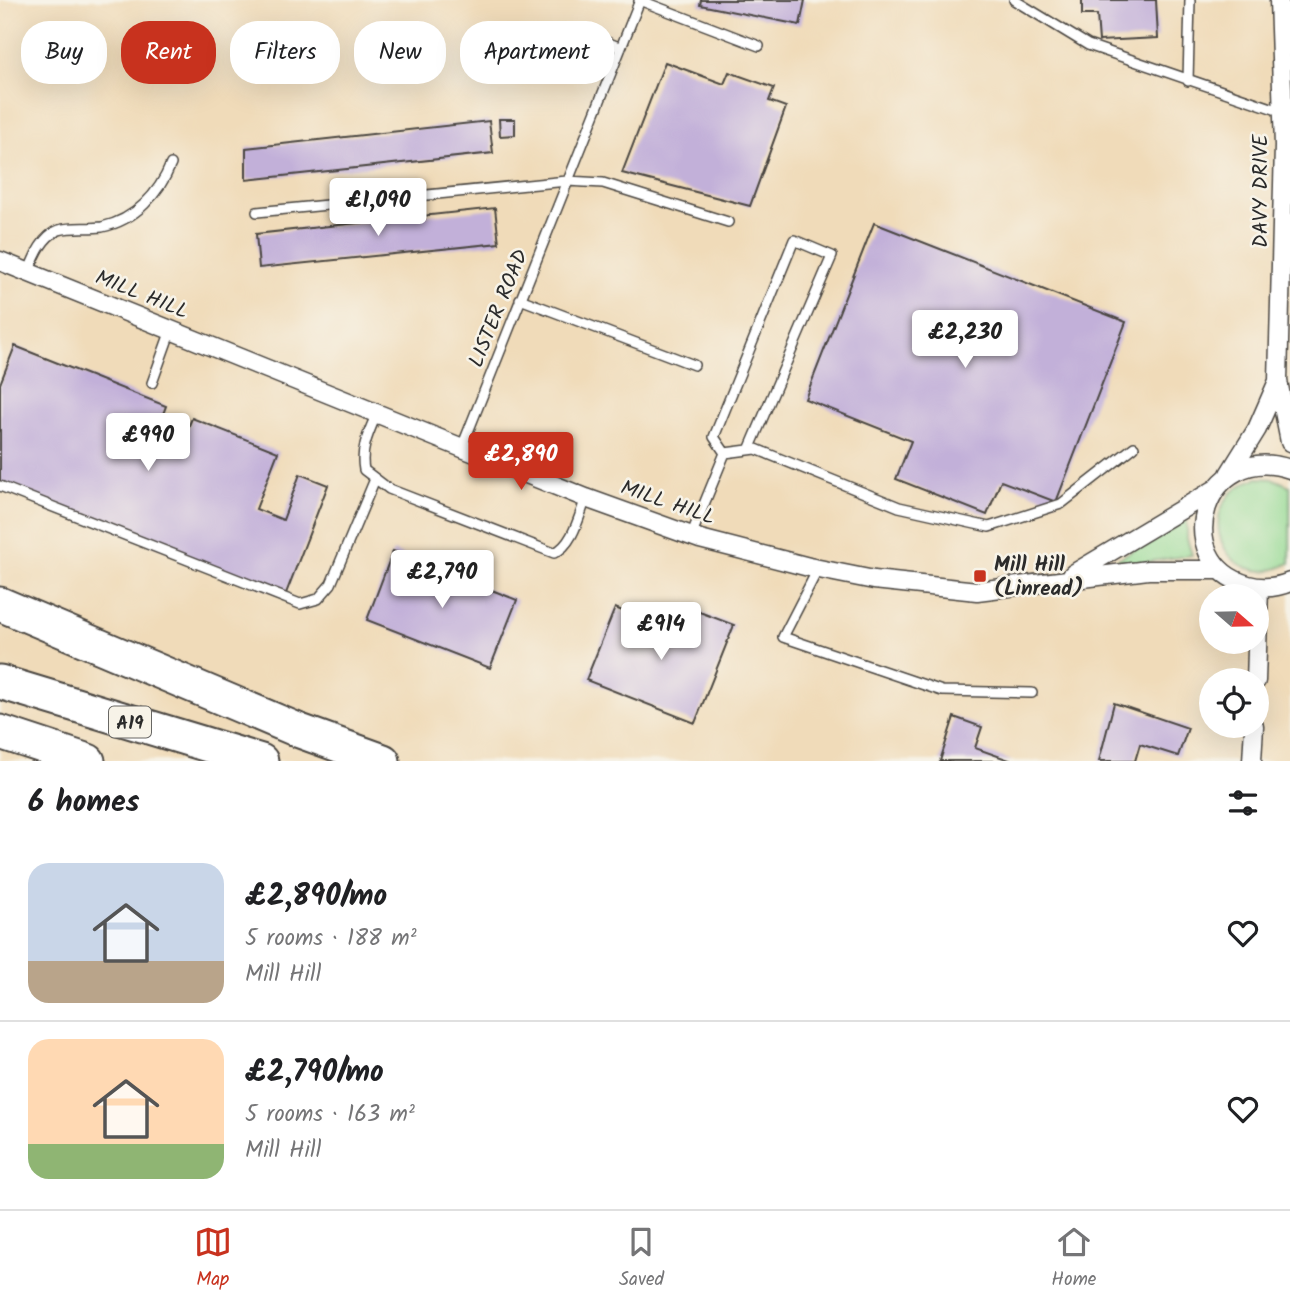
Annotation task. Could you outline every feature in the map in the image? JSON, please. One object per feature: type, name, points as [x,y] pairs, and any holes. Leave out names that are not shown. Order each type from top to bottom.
[{"type":"highway","points":[[0,604],[300,731],[383,761]]},
{"type":"highway","name":"A19","points":[[0,682],[261,761]]},
{"type":"highway","name":"A19","points":[[0,732],[88,761]]},
{"type":"street","name":"DAVY DRIVE","points":[[1279,0],[1285,23],[1282,322],[1278,381],[1290,442]]},
{"type":"street","name":"MILL HILL","points":[[0,261],[586,498],[691,536],[818,569],[874,580],[977,591],[1148,570],[1220,570]]},
{"type":"street","name":"DAVY DRIVE","points":[[1229,475],[1256,429],[1278,381]]},
{"type":"street","points":[[1245,584],[1220,570],[1208,552],[1203,531],[1205,509],[1214,490],[1229,475],[1249,465],[1270,463],[1290,468]]},
{"type":"street","name":"MILL HILL","points":[[1067,578],[1214,490]]},
{"type":"street","points":[[1269,586],[1290,582]]},
{"type":"street","points":[[1252,761],[1253,738]]},
{"type":"lane","points":[[640,0],[759,46]]},
{"type":"lane","name":"LISTER ROAD","points":[[462,447],[640,0]]},
{"type":"lane","points":[[1014,0],[1088,45],[1283,112]]},
{"type":"lane","points":[[1188,81],[1190,0]]},
{"type":"lane","points":[[614,45],[621,48]]},
{"type":"lane","points":[[28,272],[44,242],[59,230],[103,226],[143,206],[163,182],[171,164]]},
{"type":"lane","points":[[257,212],[567,181],[603,183],[728,222]]},
{"type":"lane","points":[[725,453],[714,438],[794,240],[832,256],[749,450]]},
{"type":"lane","points":[[520,299],[694,365]]},
{"type":"lane","points":[[152,383],[171,330]]},
{"type":"lane","points":[[377,412],[362,454],[364,470],[389,489],[554,553],[562,550],[569,539],[586,498]]},
{"type":"lane","points":[[725,453],[756,449],[900,507],[989,527],[1061,504],[1134,447]]},
{"type":"lane","points":[[691,536],[725,453]]},
{"type":"lane","points":[[0,486],[300,604],[318,598],[331,584],[374,479]]},
{"type":"lane","points":[[818,569],[783,637],[942,691],[1032,693]]},
{"type":"green space","points":[[1258,478],[1274,479],[1290,486],[1290,563],[1267,570],[1247,568],[1232,558],[1222,542],[1218,524],[1223,506],[1235,490]]},
{"type":"green space","points":[[1187,518],[1187,539],[1192,555],[1114,567],[1113,562]]},
{"type":"building","points":[[701,0],[805,0],[800,25],[700,5]]},
{"type":"building","points":[[1082,0],[1156,0],[1158,38],[1099,41],[1097,15],[1082,15]]},
{"type":"building","points":[[665,62],[724,84],[729,72],[774,88],[769,101],[786,107],[750,206],[622,173]]},
{"type":"building","points":[[499,119],[515,119],[515,135],[500,136]]},
{"type":"building","points":[[489,121],[493,153],[246,180],[246,148]]},
{"type":"building","points":[[495,208],[499,243],[259,268],[256,234]]},
{"type":"building","points":[[874,223],[1126,322],[1056,502],[1001,481],[987,515],[896,479],[911,441],[805,399]]},
{"type":"building","points":[[15,346],[166,406],[157,430],[183,440],[192,418],[278,452],[256,509],[283,520],[300,474],[328,485],[285,596],[0,484],[0,384]]},
{"type":"building","points":[[393,551],[517,600],[490,668],[367,620]]},
{"type":"building","points":[[615,608],[687,636],[697,611],[734,625],[695,723],[586,680]]},
{"type":"building","points":[[1114,703],[1188,728],[1178,756],[1140,744],[1135,761],[1099,761]]},
{"type":"building","points":[[954,717],[982,727],[975,748],[1012,761],[940,761]]},
{"type":"place","name":"Mill Hill (Linread)","points":[[980,576]]}]
